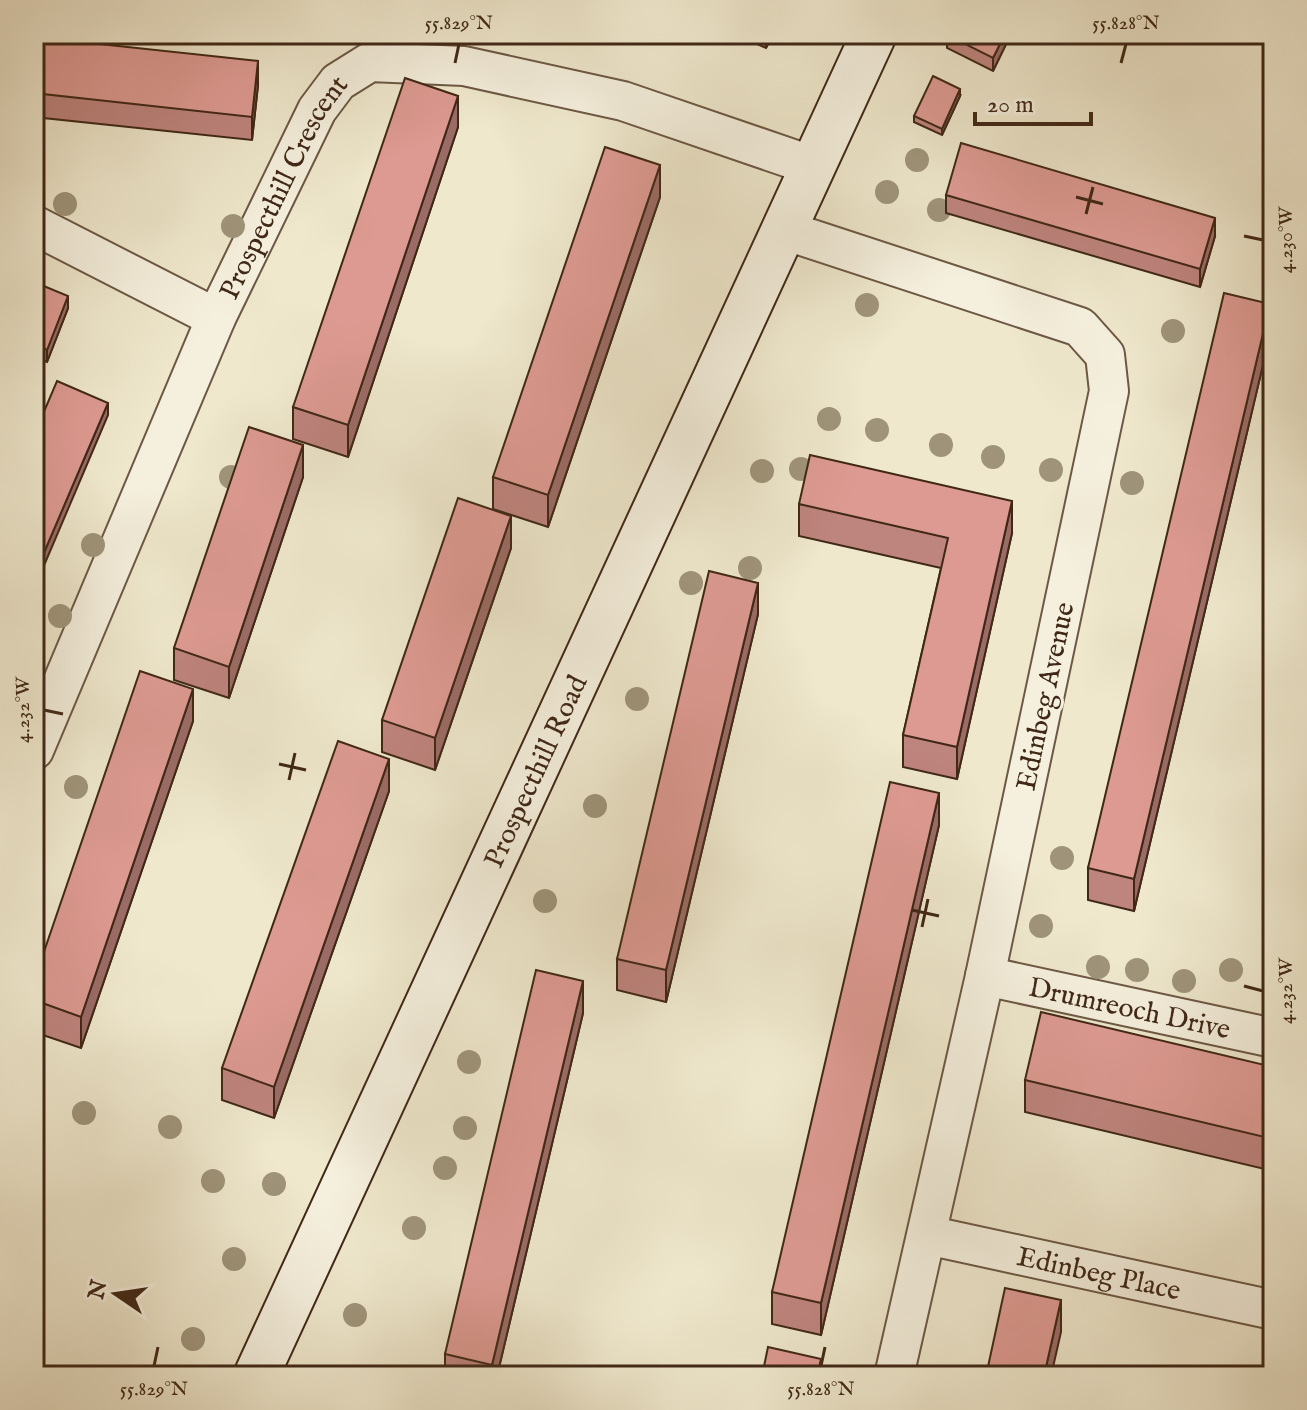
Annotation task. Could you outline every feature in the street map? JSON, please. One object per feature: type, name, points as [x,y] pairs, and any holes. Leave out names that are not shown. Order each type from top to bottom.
[{"type":"main road","name":"Prospecthill Road","points":[[256,1376],[874,34]]},
{"type":"street","name":"Prospecthill Crescent","points":[[34,750],[216,318],[317,110],[338,82],[370,62],[464,66],[623,101],[813,166]]},
{"type":"street","points":[[34,225],[216,318]]},
{"type":"street","name":"Edinbeg Avenue","points":[[784,230],[1080,327],[1105,355],[1109,391],[985,976],[894,1376]]},
{"type":"street","name":"Drumreoch Drive","points":[[985,976],[1273,1038]]},
{"type":"street","name":"Edinbeg Place","points":[[927,1235],[1273,1310]]},
{"type":"building","points":[[947,34],[1005,34],[993,58]]},
{"type":"building","points":[[34,37],[258,61],[252,117],[34,93]]},
{"type":"building","points":[[933,76],[960,89],[942,129],[914,116]]},
{"type":"building","points":[[405,78],[458,96],[348,425],[293,407]]},
{"type":"building","points":[[961,143],[1215,218],[1200,269],[946,195]]},
{"type":"building","points":[[605,147],[660,165],[548,495],[493,477]]},
{"type":"building","points":[[34,282],[68,296],[47,350],[34,344]]},
{"type":"building","points":[[1224,293],[1270,304],[1134,879],[1088,868]]},
{"type":"building","points":[[57,381],[108,403],[34,576],[34,435]]},
{"type":"building","points":[[249,427],[303,445],[229,667],[174,648]]},
{"type":"building","points":[[810,455],[1012,501],[957,747],[903,735],[948,538],[799,504]]},
{"type":"building","points":[[458,498],[511,516],[435,738],[382,720]]},
{"type":"building","points":[[709,571],[758,583],[666,970],[617,959]]},
{"type":"building","points":[[140,671],[193,689],[81,1017],[34,1000],[34,981]]},
{"type":"building","points":[[338,741],[389,759],[274,1087],[222,1068]]},
{"type":"building","points":[[890,782],[939,793],[821,1303],[772,1292]]},
{"type":"building","points":[[536,970],[583,981],[492,1365],[445,1354]]},
{"type":"building","points":[[1041,1012],[1273,1067],[1273,1139],[1025,1080]]},
{"type":"building","points":[[1005,1288],[1061,1300],[1044,1376],[986,1376]]},
{"type":"building","points":[[768,1347],[821,1359],[817,1376],[762,1376]]},
{"type":"building","points":[[362,1367],[400,1376],[360,1376]]}]
